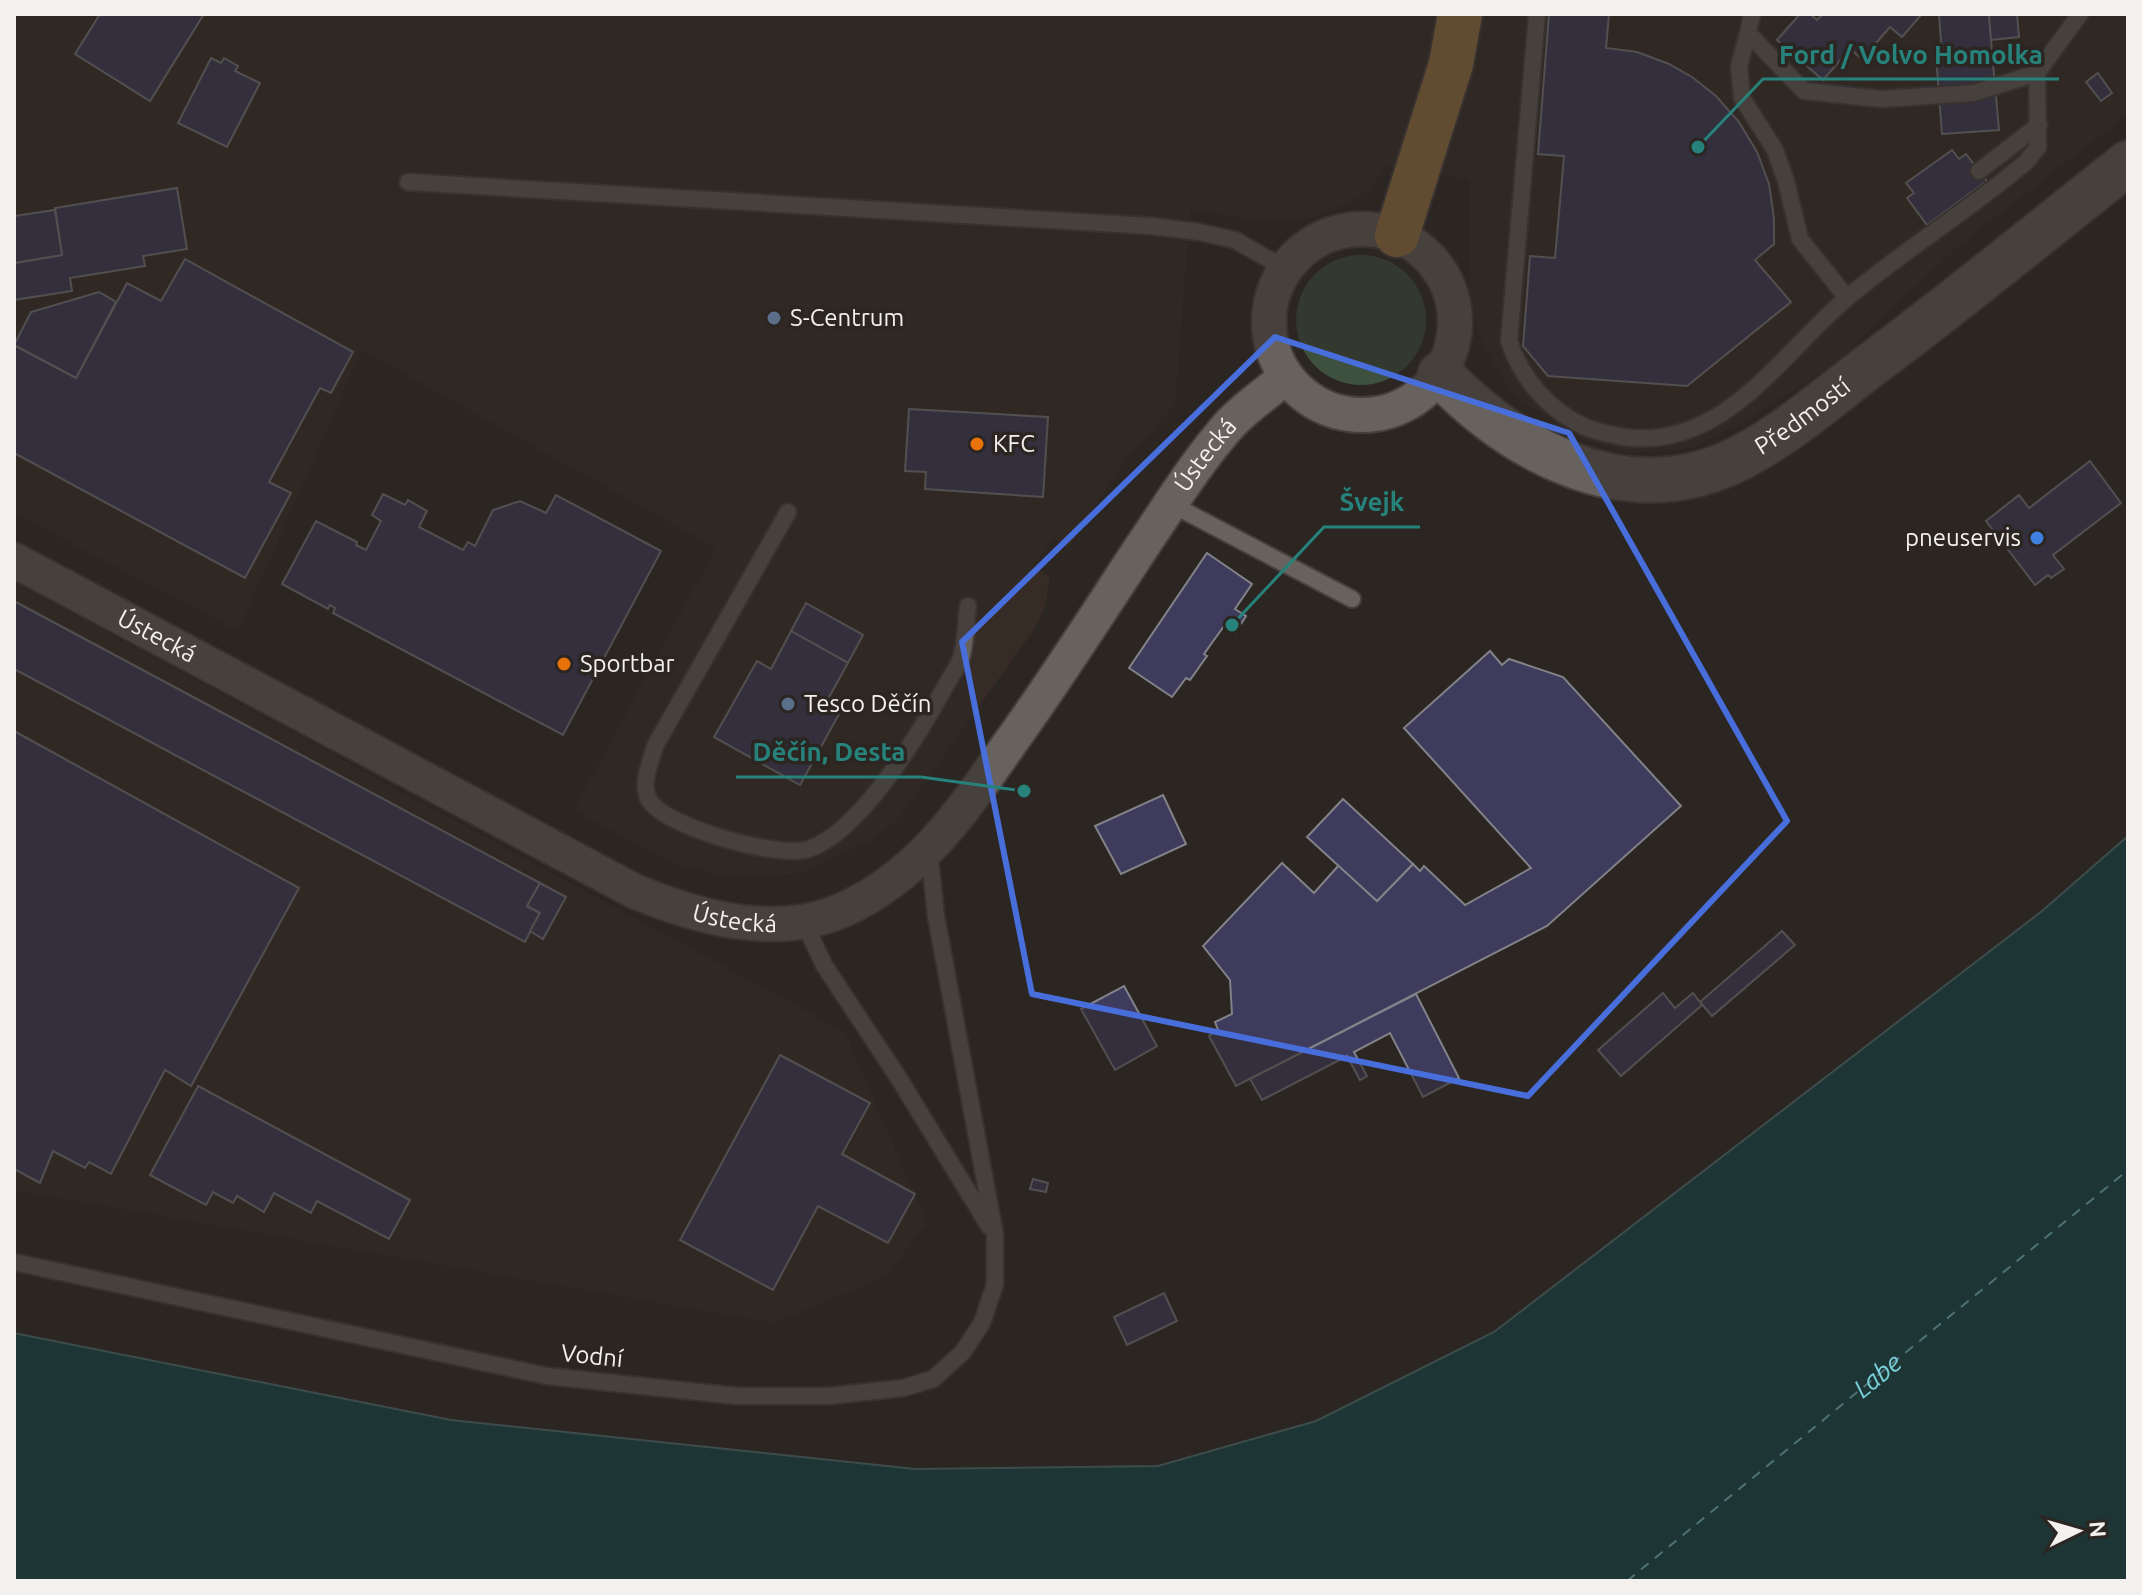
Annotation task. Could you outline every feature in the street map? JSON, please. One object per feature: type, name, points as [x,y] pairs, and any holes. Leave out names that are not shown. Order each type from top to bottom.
[{"type":"main road","points":[[1397,235],[1451,64],[1460,14]]},
{"type":"street","name":"Předmostí","points":[[1440,374],[1469,405],[1519,440],[1587,471],[1610,478],[1653,481],[1713,470],[1766,443],[1788,427],[2128,163]]},
{"type":"street","points":[[1366,228],[1397,235],[1421,249],[1440,269],[1451,295],[1456,322],[1452,349],[1440,374],[1420,396],[1393,411],[1364,416],[1334,412],[1307,398],[1286,377],[1273,351],[1268,323],[1272,294],[1284,268],[1307,246],[1335,231],[1366,228]]},
{"type":"street","name":"Ústecká","points":[[14,560],[634,891],[677,909],[717,919],[757,924],[803,920],[842,910],[865,898],[929,851],[1028,718],[1171,504],[1231,424],[1286,377]]},
{"type":"lane","points":[[1537,14],[1509,341],[1515,361],[1528,381],[1550,402],[1570,419],[1607,434],[1657,438],[1681,434],[1702,426],[1736,405],[1847,298],[2027,161],[2038,147],[2037,73]]},
{"type":"lane","points":[[1752,14],[1739,66],[1742,98],[1775,150],[1800,239],[1847,298]]},
{"type":"lane","points":[[1748,33],[1804,91],[1881,99],[1974,93],[2037,73],[2080,14]]},
{"type":"lane","points":[[1979,171],[2039,125]]},
{"type":"lane","points":[[408,182],[1151,226],[1235,240],[1284,268]]},
{"type":"lane","points":[[1171,504],[1352,599]]},
{"type":"lane","points":[[788,512],[655,746],[646,780],[649,801],[678,819],[714,837],[787,851],[806,850],[832,836],[879,790],[931,712],[962,656],[968,606]]},
{"type":"lane","name":"Vodní","points":[[14,1262],[547,1376],[737,1396],[828,1396],[903,1388],[933,1379],[963,1352],[982,1323],[995,1284],[995,1235],[936,916],[929,851]]},
{"type":"lane","points":[[803,920],[824,965],[898,1077],[995,1235]]},
{"type":"highlighted area","points":[[1275,337],[1569,433],[1787,821],[1528,1096],[1032,994],[962,642]]},
{"type":"shaded area","points":[[14,14],[2128,14],[2128,114],[1957,247],[1835,363],[1742,423],[1691,448],[1629,453],[1573,436],[1510,392],[1479,335],[1469,290],[1470,180],[1386,166],[1368,191],[1336,209],[1307,218],[1271,221],[1190,210],[1175,405],[1128,455],[1068,548],[1053,537],[1034,566],[1050,577],[1045,607],[1033,631],[898,819],[872,840],[801,873],[753,876],[717,874],[671,862],[574,810],[716,548],[362,350],[238,631],[14,513]]},
{"type":"shaded area","points":[[14,582],[845,1032],[926,1223],[888,1275],[775,1323],[14,1190]]},
{"type":"green space","points":[[1361,255],[1386,260],[1407,274],[1421,295],[1426,320],[1421,345],[1407,366],[1386,380],[1361,385],[1336,380],[1315,366],[1301,345],[1296,320],[1301,295],[1315,274],[1336,260]]},
{"type":"water","name":"Labe","points":[[2128,836],[2128,1581],[14,1581],[14,1333],[451,1420],[915,1469],[1158,1466],[1316,1421],[1494,1332],[2042,911]]},
{"type":"building","points":[[100,14],[204,14],[150,101],[75,54]]},
{"type":"building","points":[[1549,14],[1609,14],[1606,48],[1637,52],[1692,77],[1716,96],[1739,122],[1757,152],[1769,184],[1774,244],[1755,260],[1791,302],[1687,386],[1548,376],[1523,346],[1530,256],[1555,258],[1564,156],[1538,154]]},
{"type":"building","points":[[1800,14],[1810,14],[1817,20],[1823,14],[1922,14],[1902,37],[1890,27],[1862,59],[1850,49],[1823,80],[1777,40]]},
{"type":"building","points":[[1939,14],[1989,14],[1992,52],[1942,55]]},
{"type":"building","points":[[1989,14],[2017,14],[2019,37],[1991,40]]},
{"type":"building","points":[[1992,52],[1999,130],[1942,134],[1936,56]]},
{"type":"building","points":[[211,58],[221,63],[224,58],[238,66],[235,71],[260,83],[227,147],[178,123]]},
{"type":"building","points":[[2098,73],[2112,93],[2101,101],[2086,82]]},
{"type":"building","points":[[1952,150],[1959,159],[1966,154],[1987,181],[1927,225],[1907,198],[1914,193],[1906,183]]},
{"type":"building","points":[[177,188],[187,249],[143,256],[145,266],[70,278],[72,291],[14,300],[14,263],[62,255],[55,208]]},
{"type":"building","points":[[55,210],[62,255],[14,263],[14,216]]},
{"type":"building","points":[[185,259],[353,352],[331,393],[320,388],[269,482],[291,493],[245,578],[14,453],[14,345],[76,378],[127,283],[161,301]]},
{"type":"building","points":[[99,292],[116,302],[76,378],[14,345],[31,312]]},
{"type":"building","name":"KFC","points":[[909,409],[1048,417],[1043,497],[925,489],[926,472],[905,471]]},
{"type":"building","name":"pneuservis","points":[[2090,461],[2121,503],[2053,555],[2064,569],[2051,578],[2048,575],[2035,585],[1986,521],[2019,495],[2029,508]]},
{"type":"building","points":[[383,494],[405,505],[408,500],[427,511],[419,527],[463,550],[468,542],[475,546],[493,510],[520,501],[546,513],[556,495],[661,551],[563,735],[333,613],[335,608],[330,605],[328,609],[282,584],[316,521],[357,542],[356,545],[366,550],[381,521],[372,515]]},
{"type":"building","points":[[1207,553],[1252,584],[1235,609],[1246,616],[1235,633],[1224,626],[1190,680],[1186,678],[1172,697],[1129,668]]},
{"type":"building","points":[[14,601],[540,883],[527,906],[540,913],[525,942],[14,669]]},
{"type":"building","points":[[806,603],[863,635],[848,663],[791,631]]},
{"type":"building","points":[[791,631],[848,663],[828,699],[843,707],[800,785],[714,737],[757,661],[771,669]]},
{"type":"building","points":[[1490,651],[1502,665],[1509,659],[1563,677],[1681,806],[1547,926],[1236,1086],[1209,1036],[1218,1030],[1215,1022],[1232,1014],[1230,980],[1203,946],[1282,863],[1314,893],[1339,865],[1377,901],[1413,864],[1420,871],[1424,866],[1465,905],[1531,868],[1404,728]]},
{"type":"building","points":[[14,731],[299,888],[191,1086],[165,1070],[111,1174],[89,1162],[85,1168],[53,1151],[40,1183],[14,1169]]},
{"type":"building","points":[[1163,795],[1186,844],[1121,874],[1095,826]]},
{"type":"building","points":[[1343,799],[1413,864],[1377,901],[1307,837]]},
{"type":"building","points":[[540,883],[566,897],[543,939],[530,931],[540,913],[527,906]]},
{"type":"building","points":[[1782,931],[1795,945],[1712,1016],[1700,1002]]},
{"type":"building","points":[[1124,986],[1157,1046],[1115,1070],[1081,1009]]},
{"type":"building","points":[[1663,993],[1675,1008],[1693,993],[1702,1005],[1621,1076],[1598,1050]]},
{"type":"building","points":[[1416,994],[1459,1078],[1423,1097],[1390,1033],[1354,1052],[1367,1076],[1360,1080],[1347,1056],[1262,1100],[1250,1079]]},
{"type":"building","points":[[780,1055],[870,1103],[842,1154],[915,1194],[888,1243],[818,1206],[773,1290],[680,1240]]},
{"type":"building","points":[[198,1086],[410,1200],[389,1239],[317,1201],[311,1213],[274,1193],[264,1212],[237,1196],[233,1203],[213,1192],[206,1205],[150,1175]]},
{"type":"building","points":[[1033,1179],[1048,1183],[1046,1192],[1030,1189]]},
{"type":"building","points":[[1164,1293],[1177,1321],[1127,1345],[1114,1317]]},
{"type":"ferry route","points":[[1627,1581],[2128,1170]]},
{"type":"place","name":"Ford / Volvo Homolka","points":[[1698,147]]},
{"type":"place","name":"S-Centrum","points":[[774,318]]},
{"type":"place","name":"KFC","points":[[977,444]]},
{"type":"place","name":"pneuservis","points":[[2037,538]]},
{"type":"place","name":"Švejk","points":[[1232,625]]},
{"type":"place","name":"Sportbar","points":[[564,664]]},
{"type":"place","name":"Tesco Děčín","points":[[788,704]]},
{"type":"place","name":"Děčín, Desta","points":[[1024,791]]}]
